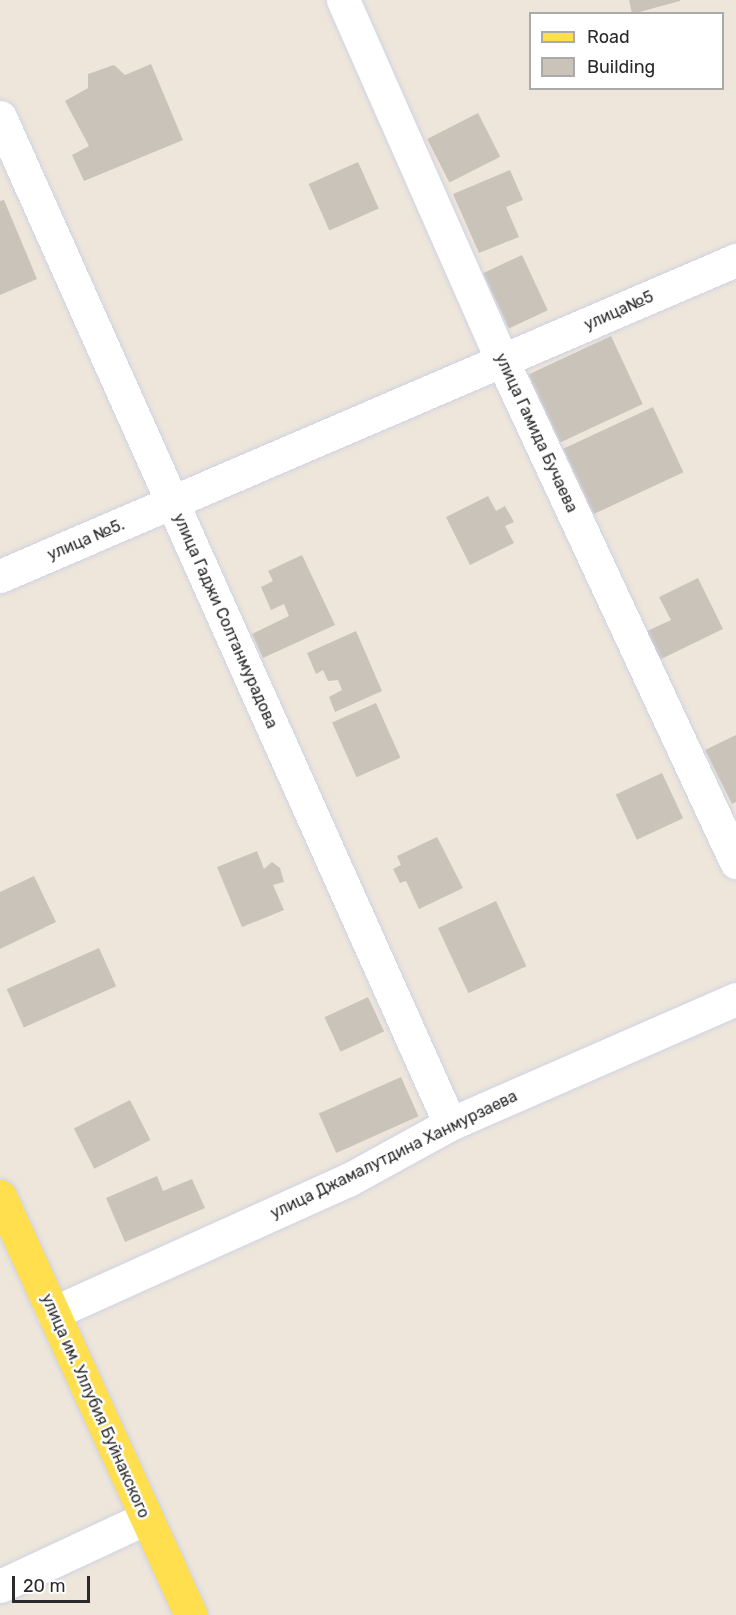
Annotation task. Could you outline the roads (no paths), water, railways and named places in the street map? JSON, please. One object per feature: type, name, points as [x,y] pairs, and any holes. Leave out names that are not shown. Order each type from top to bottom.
[{"type":"main road","name":"улица им. Уллубия Буйнакского","points":[[0,1197],[191,1615]]},
{"type":"street","name":"улица Гамида Бучаева","points":[[343,0],[503,363],[736,862]]},
{"type":"street","name":"улица Гаджи Солтанмурадова","points":[[0,117],[450,1124]]},
{"type":"street","name":"улица№5","points":[[173,504],[503,363],[736,260]]},
{"type":"street","name":"улица №5.","points":[[0,576],[173,504]]},
{"type":"street","name":"улица Джамалутдина Ханмурзаева","points":[[53,1313],[348,1180],[450,1124],[736,999]]},
{"type":"street","points":[[0,1586],[146,1518]]}]
